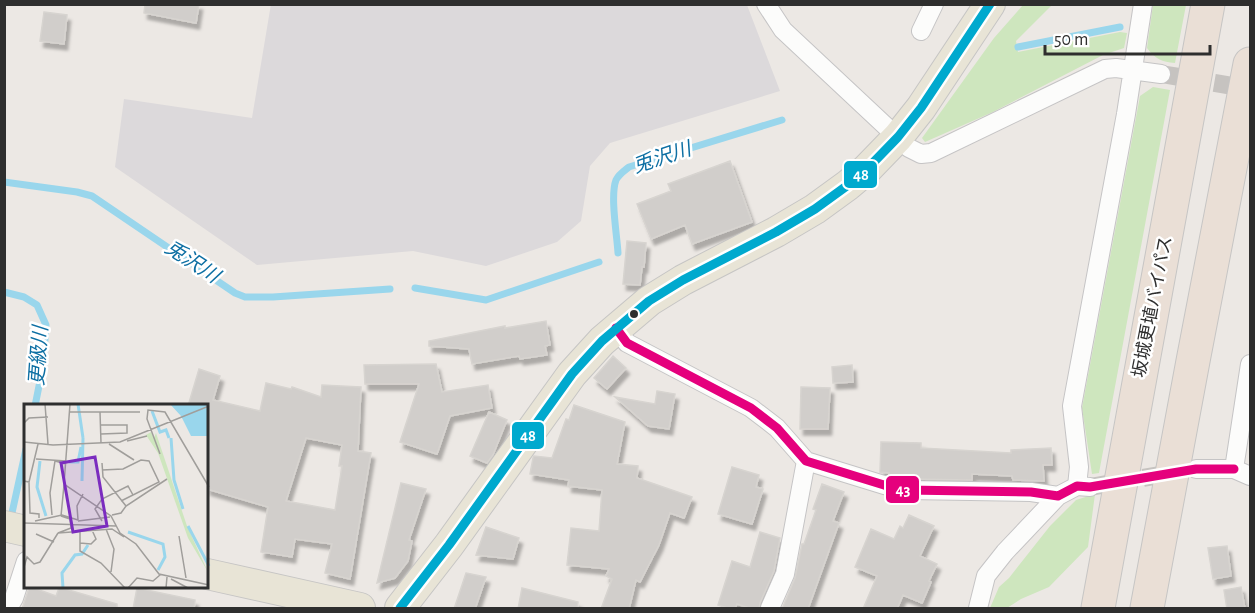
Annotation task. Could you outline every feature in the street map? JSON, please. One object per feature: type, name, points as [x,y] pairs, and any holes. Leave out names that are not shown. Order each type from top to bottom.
[{"type":"highway","name":"坂城更埴バイパス","points":[[1098,609],[1208,4]]},
{"type":"highway","points":[[1147,609],[1192,361],[1251,64]]},
{"type":"main road","points":[[400,609],[449,546],[572,374],[602,341],[649,301],[683,280],[815,209],[867,169],[898,137],[944,76],[990,4]]},
{"type":"main road","points":[[208,574],[360,609]]},
{"type":"street","points":[[766,4],[783,30],[845,90],[914,152],[924,155],[1105,69],[1116,68],[1161,74]]},
{"type":"street","points":[[921,31],[934,4]]},
{"type":"street","points":[[978,609],[986,576],[1005,552],[1058,496],[1083,487],[1072,406],[1126,114],[1143,4]]},
{"type":"street","points":[[616,328],[627,343],[751,408],[777,428],[806,461],[906,490],[1031,492],[1058,496]]},
{"type":"street","points":[[1196,469],[1242,472],[1251,364]]},
{"type":"street","points":[[770,609],[785,574],[806,461]]},
{"type":"street","points":[[8,609],[24,567]]},
{"type":"shaded area","points":[[271,4],[747,5],[780,91],[610,143],[590,166],[581,221],[557,242],[486,266],[413,251],[257,265],[115,167],[124,99],[252,118]]},
{"type":"green space","points":[[1023,5],[1052,5],[1016,41],[1018,52],[1120,32],[1127,33],[1124,48],[1103,55],[993,112],[925,142],[922,138],[994,38]]},
{"type":"green space","points":[[1153,5],[1186,5],[1175,63],[1159,59],[1147,48]]},
{"type":"green space","points":[[1153,87],[1170,90],[1099,473],[1092,474],[1082,408],[1140,96]]},
{"type":"green space","points":[[1095,494],[1088,547],[1049,587],[1007,608],[990,608],[999,587],[1009,578],[1050,526],[1076,500]]},
{"type":"building","points":[[145,4],[199,4],[196,23],[144,13]]},
{"type":"building","points":[[44,12],[67,15],[64,44],[40,41]]},
{"type":"building","points":[[730,161],[752,222],[692,244],[685,225],[651,239],[637,204],[671,191],[668,184]]},
{"type":"building","points":[[627,241],[646,243],[640,285],[623,284]]},
{"type":"building","points":[[546,321],[550,345],[545,346],[547,355],[520,359],[519,356],[472,364],[469,349],[429,346],[429,341],[505,326],[505,328]]},
{"type":"building","points":[[613,356],[626,368],[607,389],[594,378]]},
{"type":"building","points":[[436,364],[442,392],[488,385],[492,408],[450,416],[437,454],[400,442],[419,384],[365,384],[364,365]]},
{"type":"building","points":[[852,365],[853,382],[833,383],[832,367]]},
{"type":"building","points":[[199,369],[220,376],[213,400],[260,411],[266,383],[291,389],[292,387],[321,397],[322,385],[361,387],[358,451],[371,453],[350,579],[325,573],[332,544],[295,539],[292,557],[261,552],[268,507],[208,489],[208,404],[189,404]],"holes":[[[306,438],[342,445],[339,466],[342,466],[335,510],[286,501]]]},
{"type":"building","points":[[801,387],[830,388],[828,429],[800,429]]},
{"type":"building","points":[[657,391],[675,394],[669,429],[648,426],[615,397],[655,404]]},
{"type":"building","points":[[574,405],[625,422],[617,464],[638,466],[637,478],[692,497],[684,518],[670,513],[659,545],[640,582],[636,580],[629,609],[601,609],[612,579],[606,576],[609,569],[567,565],[571,528],[599,531],[602,490],[568,486],[569,480],[530,474],[534,456],[552,458],[566,419],[569,420]]},
{"type":"building","points":[[489,412],[507,420],[493,455],[487,463],[470,456]]},
{"type":"building","points":[[881,442],[921,443],[921,448],[1011,453],[1011,450],[1051,448],[1052,465],[1043,465],[1044,481],[1013,480],[1012,476],[972,474],[972,480],[907,479],[880,472]]},
{"type":"building","points":[[732,467],[759,475],[756,487],[763,489],[752,524],[718,514]]},
{"type":"building","points":[[401,483],[426,489],[409,540],[412,541],[408,561],[395,578],[377,583]]},
{"type":"building","points":[[822,484],[844,492],[833,521],[839,523],[808,609],[782,609],[795,578],[802,544],[804,544],[816,510],[813,509]]},
{"type":"building","points":[[909,515],[934,526],[920,556],[937,564],[922,603],[903,595],[897,609],[863,609],[877,576],[855,567],[871,529],[894,539],[900,526],[903,528]]},
{"type":"building","points":[[486,527],[519,538],[513,559],[476,555]]},
{"type":"building","points":[[760,532],[780,538],[774,571],[759,609],[737,604],[735,609],[718,605],[732,561],[750,567]]},
{"type":"building","points":[[1227,546],[1231,576],[1213,579],[1208,548]]},
{"type":"building","points":[[466,573],[486,577],[475,609],[454,609]]},
{"type":"building","points":[[1241,587],[1245,609],[1227,609],[1224,590]]},
{"type":"building","points":[[522,588],[578,602],[577,609],[518,609]]},
{"type":"building","points":[[29,589],[37,589],[56,596],[59,589],[65,589],[117,604],[117,609],[22,609]]},
{"type":"building","points":[[137,589],[195,600],[194,609],[133,609]]},
{"type":"waterway","name":"兎沢川","points":[[1018,47],[1120,27]]},
{"type":"waterway","name":"兎沢川","points":[[618,253],[614,187],[623,171],[629,167],[782,120]]},
{"type":"waterway","name":"兎沢川","points":[[4,182],[92,196],[235,293],[245,297],[390,289]]},
{"type":"waterway","name":"兎沢川","points":[[415,288],[486,300],[599,262]]},
{"type":"waterway","name":"更級川","points":[[4,292],[24,297],[37,305],[46,325],[43,366],[35,404]]},
{"type":"waterway","name":"更級川","points":[[10,522],[24,458]]},
{"type":"tunnel","points":[[1161,74],[1250,89]]},
{"type":"tunnel","points":[[1090,487],[1177,472]]},
{"type":"transit line","name":"48","points":[[400,608],[449,545],[572,374],[602,341],[649,301],[683,280],[815,209],[867,169],[898,137],[921,108],[990,4]]},
{"type":"transit line","name":"43","points":[[616,328],[627,343],[751,408],[777,428],[806,461],[884,485],[906,490],[1031,492],[1058,496],[1077,486],[1090,487],[1196,469],[1234,469]]}]
